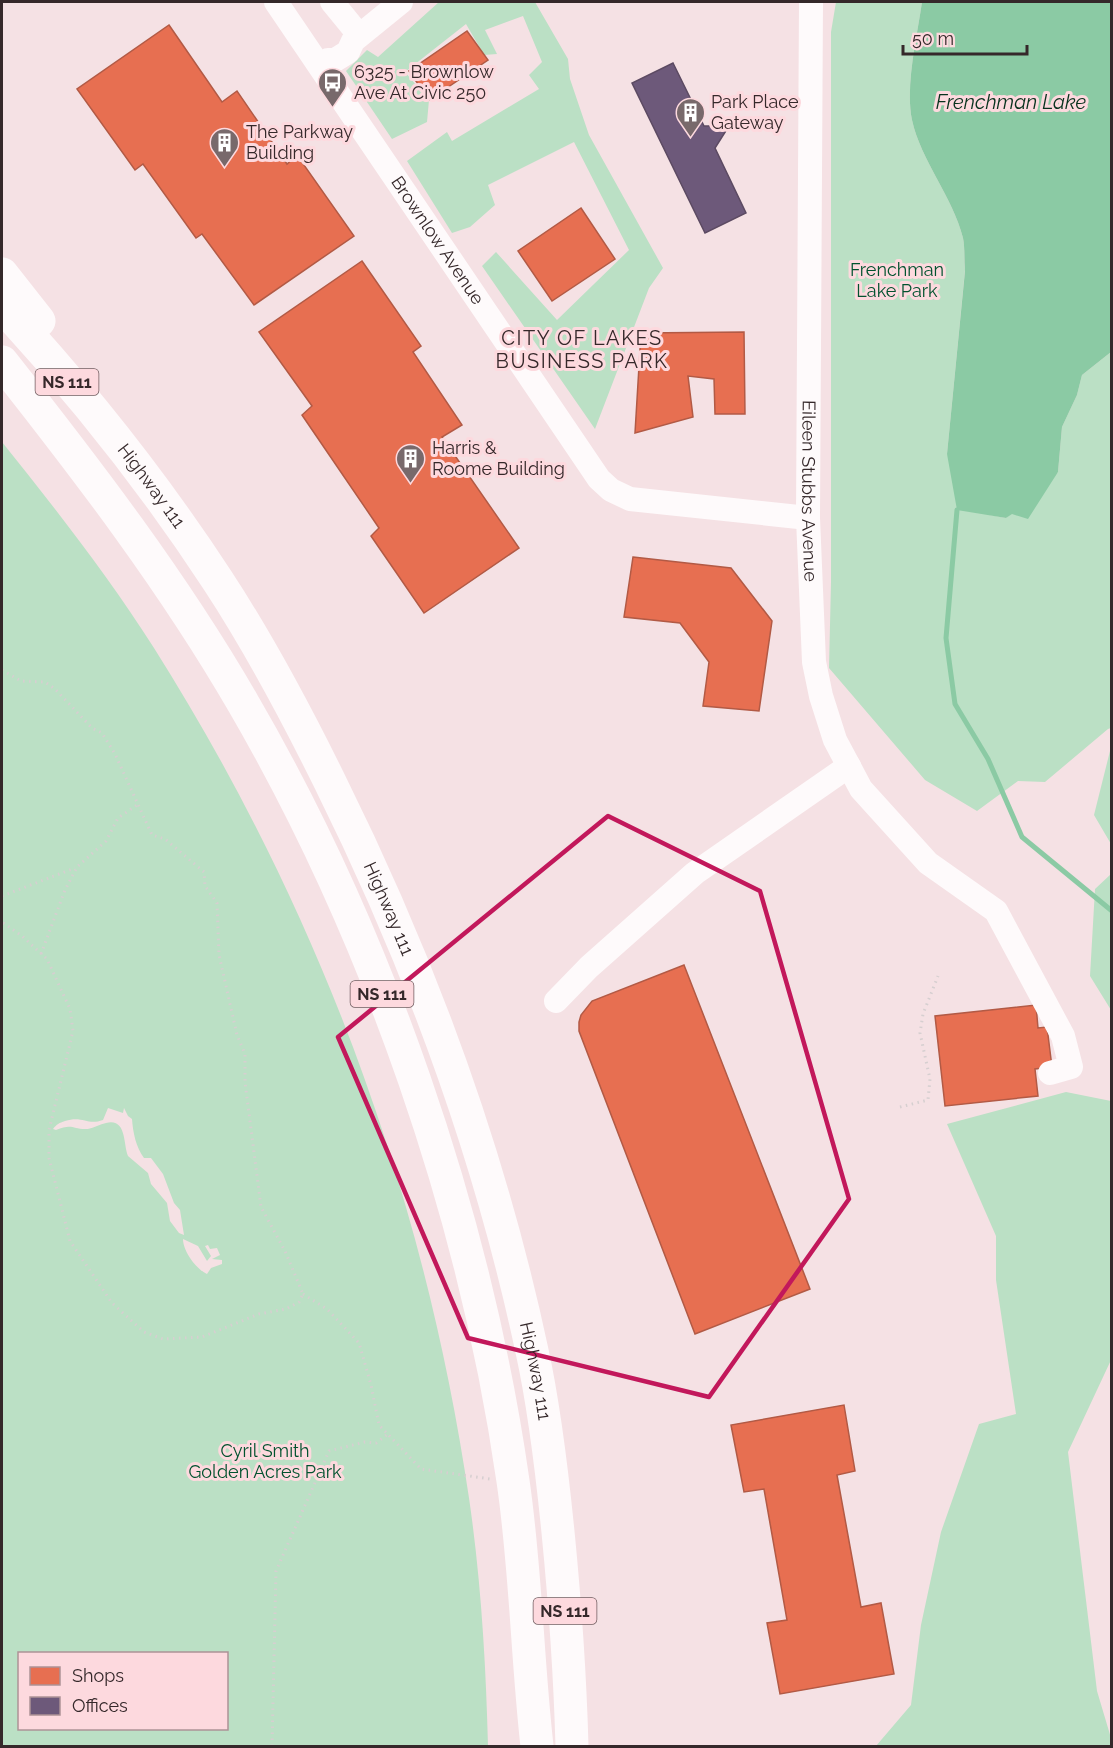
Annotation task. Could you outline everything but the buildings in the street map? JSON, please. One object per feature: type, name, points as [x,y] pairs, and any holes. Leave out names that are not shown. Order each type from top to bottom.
[{"type":"highway","points":[[2,274],[66,356],[132,458]]},
{"type":"highway","name":"Highway 111","points":[[2,306],[132,458],[219,581],[269,665],[310,741],[363,848],[409,954],[471,1121],[504,1237],[533,1353],[552,1476],[564,1594],[572,1746]]},
{"type":"highway","name":"NS 111","points":[[2,362],[123,520],[197,628],[243,702],[302,809],[357,932],[398,1033],[462,1237],[492,1363],[513,1482],[525,1596],[534,1736]]},
{"type":"highway","points":[[552,1476],[583,1593],[594,1746]]},
{"type":"street","name":"Brownlow Avenue","points":[[276,2],[324,63],[599,479],[611,490],[630,500],[808,518]]},
{"type":"street","points":[[332,2],[356,38]]},
{"type":"street","points":[[324,63],[335,60],[348,52],[356,38],[401,2]]},
{"type":"street","name":"Eileen Stubbs Avenue","points":[[811,2],[808,518],[813,662],[832,729],[861,789],[928,863],[996,911],[1063,1036],[1071,1067],[1050,1073]]},
{"type":"street","points":[[556,1001],[589,967],[695,873],[849,766]]},
{"type":"path","points":[[2,670],[21,681],[45,682],[55,689],[92,728],[102,733],[115,754],[152,835],[165,839],[204,872],[205,886],[218,903],[219,955],[237,1035],[245,1054],[245,1082],[261,1207],[285,1251],[303,1294],[327,1309],[359,1343],[379,1425],[422,1469],[513,1482]]},
{"type":"path","points":[[41,954],[65,890],[77,867],[106,841],[118,818],[137,805]]},
{"type":"path","points":[[2,896],[77,867]]},
{"type":"path","points":[[2,922],[22,936],[47,960],[70,1009],[73,1031],[49,1130],[50,1158],[70,1241],[112,1303],[144,1332],[164,1339],[202,1337],[259,1314],[286,1309],[299,1302],[303,1294]]},
{"type":"path","points":[[900,1107],[928,1100],[930,1079],[920,1033],[923,1014],[938,976]]},
{"type":"path","points":[[272,1746],[276,1571],[329,1451],[365,1442],[376,1443],[388,1434]]},
{"type":"path","points":[[1112,1550],[1112,1559]]},
{"type":"highlighted area","points":[[608,816],[760,891],[849,1199],[709,1397],[468,1338],[338,1037]]},
{"type":"green space","points":[[439,2],[535,2],[568,59],[570,79],[589,135],[663,268],[649,288],[595,429],[482,266],[496,252],[557,320],[629,250],[574,142],[488,185],[495,205],[470,227],[452,233],[407,161],[447,132],[452,141],[539,89],[529,75],[542,62],[523,16],[485,30],[497,54],[484,55],[466,24],[405,72],[429,100],[427,122],[392,139],[346,71],[367,50],[378,57]]},
{"type":"green space","name":"Frenchman Lake Park","points":[[836,2],[922,2],[911,77],[912,120],[922,150],[958,223],[964,250],[965,270],[947,454],[990,515],[1006,518],[1058,472],[1062,427],[1077,395],[1082,375],[1111,352],[1111,728],[1045,782],[1018,781],[977,811],[925,780],[829,668],[831,32]]},
{"type":"green space","name":"Cyril Smith Golden Acres Park","points":[[2,442],[62,517],[119,595],[154,648],[213,747],[266,848],[314,951],[356,1056],[393,1164],[424,1273],[449,1385],[469,1498],[477,1560],[488,1746],[2,1746]],"holes":[[[108,1108],[123,1113],[124,1108],[132,1119],[135,1140],[141,1154],[144,1158],[151,1158],[163,1174],[174,1203],[180,1210],[184,1235],[179,1233],[170,1221],[167,1203],[151,1184],[148,1173],[128,1156],[123,1133],[118,1124],[106,1123],[88,1129],[70,1127],[53,1129],[60,1123],[71,1119],[98,1122],[103,1120]],[[183,1239],[198,1246],[207,1261],[211,1256],[205,1246],[208,1245],[210,1249],[217,1248],[220,1255],[212,1259],[222,1260],[222,1264],[211,1268],[207,1274],[191,1259],[185,1249]]]},
{"type":"green space","points":[[1111,747],[1112,844],[1094,815]]},
{"type":"green space","points":[[1111,874],[1111,1010],[1090,976],[1095,889]]},
{"type":"green space","points":[[1066,1092],[1111,1101],[1111,1360],[1068,1452],[1097,1691],[1111,1738],[1111,1746],[876,1746],[911,1705],[921,1625],[941,1532],[979,1424],[1016,1414],[996,1280],[996,1236],[947,1124]]},
{"type":"water","name":"Frenchman Lake","points":[[922,2],[1111,2],[1111,352],[1082,375],[1077,395],[1062,427],[1058,472],[1028,519],[1012,514],[1006,518],[957,510],[947,454],[965,271],[964,246],[952,208],[922,150],[912,120],[911,77]]},
{"type":"waterway","points":[[957,510],[946,638],[955,704],[988,759],[1022,837],[1112,911]]},
{"type":"place","name":"6325 - Brownlow Ave At Civic 250","points":[[333,108]]},
{"type":"place","name":"Park Place Gateway","points":[[690,138]]},
{"type":"place","name":"The Parkway Building","points":[[225,168]]},
{"type":"place","name":"Harris & Roome Building","points":[[411,484]]},
{"type":"district","name":"CITY OF LAKES BUSINESS PARK","points":[[582,350]]}]
